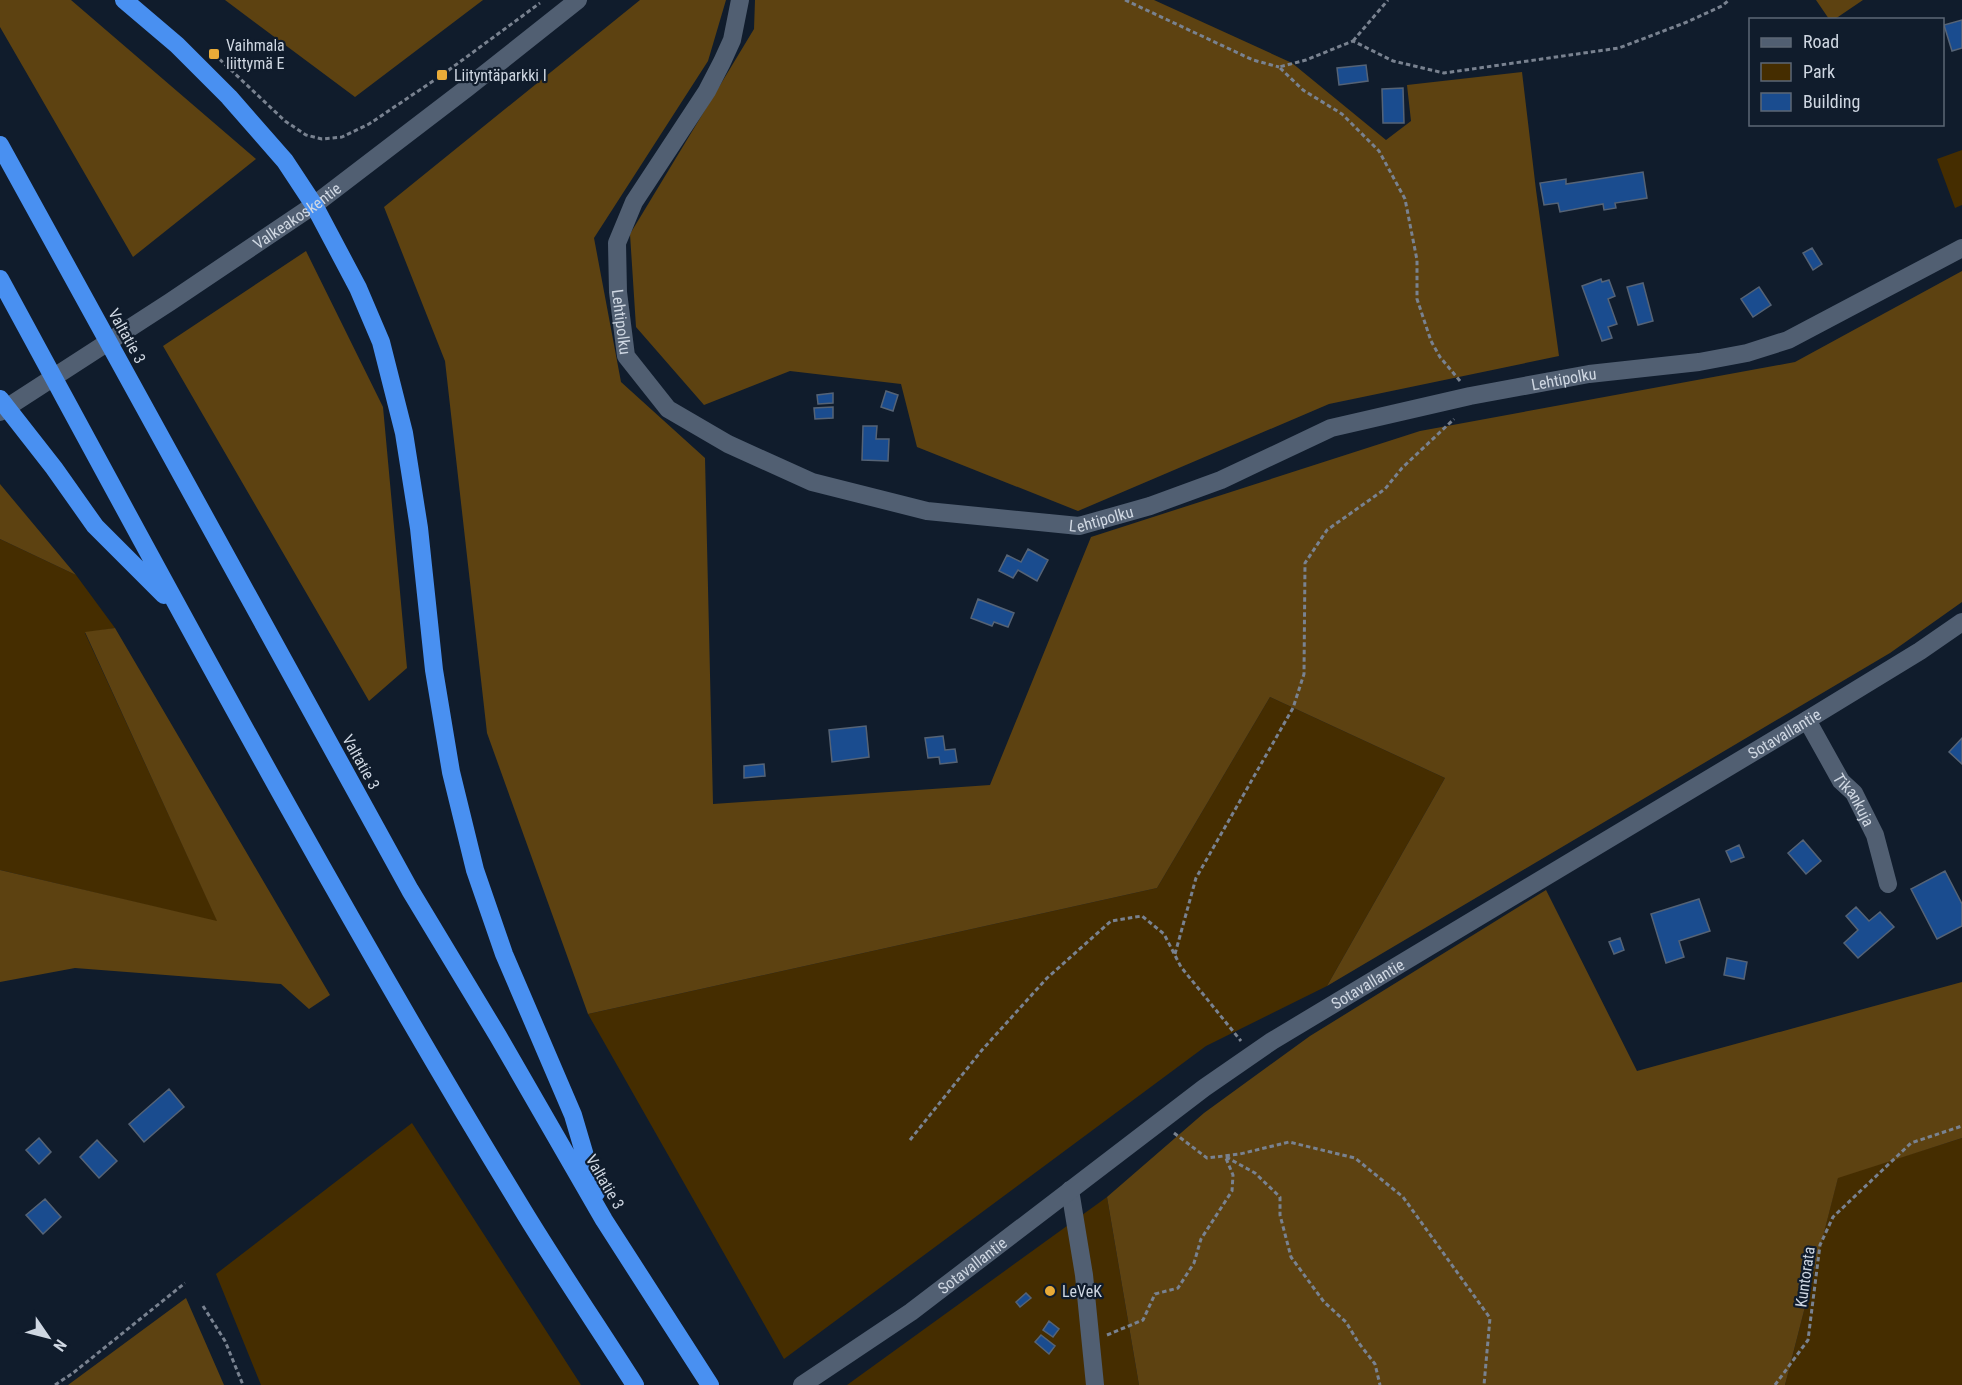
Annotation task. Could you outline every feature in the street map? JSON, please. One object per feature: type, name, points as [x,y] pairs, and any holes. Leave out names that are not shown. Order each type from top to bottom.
[{"type":"highway","points":[[124,0],[177,45],[229,97],[285,161],[314,205],[358,288],[381,342],[404,434],[419,528],[436,681],[451,772],[475,870],[504,954],[573,1115],[604,1220]]},
{"type":"highway","name":"Valtatie 3","points":[[0,145],[410,890],[498,1036],[604,1220],[710,1385]]},
{"type":"highway","points":[[0,279],[179,609],[367,946],[525,1213],[635,1385]]},
{"type":"highway","points":[[0,399],[54,468],[95,526],[179,609]]},
{"type":"street","name":"Valkeakoskentie","points":[[0,412],[314,205],[579,0]]},
{"type":"street","name":"Lehtipolku","points":[[740,0],[732,40],[722,62],[707,91],[634,202],[617,243],[618,292],[626,356],[668,409],[728,444],[812,482],[927,512],[1079,526],[1150,506],[1221,480],[1331,428],[1470,396],[1589,374],[1699,362],[1748,353],[1788,340],[1962,248]]},
{"type":"street","name":"Sotavallantie","points":[[809,1381],[911,1311],[1252,1054],[1808,720],[1920,651],[1962,622]]},
{"type":"street","name":"Tikankuja","points":[[1808,720],[1841,781],[1854,793],[1875,835],[1888,884]]},
{"type":"street","points":[[1070,1190],[1084,1275],[1095,1385]]},
{"type":"path","points":[[1125,0],[1253,60],[1279,67],[1304,90],[1342,114],[1379,152],[1405,199],[1417,260],[1417,300],[1431,341],[1440,357],[1470,396],[1456,417],[1402,468],[1385,489],[1326,530],[1305,563],[1304,674],[1293,708],[1196,879],[1174,954]]},
{"type":"path","points":[[1279,67],[1306,60],[1353,41],[1388,0]]},
{"type":"path","points":[[1353,41],[1393,61],[1444,73],[1619,48],[1687,22],[1722,6],[1729,0]]},
{"type":"path","points":[[214,54],[285,121],[306,135],[322,139],[342,137],[369,124],[442,75],[540,3]]},
{"type":"path","points":[[909,1140],[982,1050],[1047,978],[1112,921],[1142,916],[1164,934],[1181,967],[1252,1054]]},
{"type":"path","points":[[1159,1122],[1207,1158],[1289,1142],[1355,1158],[1403,1197],[1490,1318],[1484,1385]]},
{"type":"path","name":"Kuntorata","points":[[1774,1385],[1808,1340],[1820,1245],[1833,1217],[1911,1143],[1962,1126]]},
{"type":"path","points":[[1092,1341],[1143,1320],[1155,1294],[1178,1288],[1194,1263],[1201,1239],[1232,1191],[1233,1175],[1225,1156]]},
{"type":"path","points":[[1225,1156],[1255,1173],[1280,1197],[1280,1215],[1291,1257],[1324,1302],[1346,1322],[1375,1364],[1380,1385]]},
{"type":"path","points":[[55,1385],[185,1282]]},
{"type":"path","points":[[203,1306],[225,1341],[243,1385]]},
{"type":"green space","points":[[1962,150],[1962,205],[1955,208],[1937,159]]},
{"type":"green space","points":[[0,539],[76,575],[115,628],[85,633],[218,922],[0,870]]},
{"type":"green space","points":[[1270,697],[1445,778],[1327,986],[1206,1046],[784,1359],[588,1014],[1157,888]]},
{"type":"green space","points":[[412,1123],[581,1385],[261,1385],[216,1274]]},
{"type":"green space","points":[[1962,1138],[1962,1385],[1785,1385],[1838,1177]]},
{"type":"green space","name":"LeVeK","points":[[1107,1197],[1139,1385],[847,1385]]},
{"type":"shaded area","points":[[0,0],[71,0],[256,159],[133,257],[0,27]]},
{"type":"shaded area","points":[[225,0],[483,0],[355,97]]},
{"type":"shaded area","points":[[640,0],[726,0],[708,61],[594,238],[621,382],[705,458],[713,804],[990,785],[1091,537],[1420,431],[1795,362],[1962,271],[1962,602],[1890,653],[1327,986],[1445,778],[1270,697],[1157,888],[588,1014],[487,733],[445,361],[384,207]]},
{"type":"shaded area","points":[[755,0],[1154,0],[1292,63],[1386,140],[1411,121],[1407,85],[1522,72],[1559,356],[1329,404],[1078,511],[917,447],[901,384],[790,371],[704,405],[636,327],[630,234],[754,29]]},
{"type":"shaded area","points":[[1816,0],[1863,0],[1836,18],[1828,18]]},
{"type":"shaded area","points":[[306,251],[383,407],[407,668],[369,701],[163,346]]},
{"type":"shaded area","points":[[0,484],[76,575],[0,539]]},
{"type":"shaded area","points":[[115,628],[330,995],[309,1009],[281,984],[75,968],[0,982],[0,870],[217,921],[85,632]]},
{"type":"shaded area","points":[[1546,890],[1637,1071],[1962,982],[1962,1138],[1838,1178],[1785,1385],[1139,1385],[1107,1197],[1204,1113],[1310,1036]]},
{"type":"shaded area","points":[[186,1298],[224,1385],[68,1385]]},
{"type":"building","points":[[1962,20],[1962,48],[1952,51],[1944,25]]},
{"type":"building","points":[[1366,65],[1368,81],[1339,85],[1337,68]]},
{"type":"building","points":[[1403,88],[1404,123],[1383,123],[1382,89]]},
{"type":"building","points":[[1643,172],[1647,198],[1615,203],[1616,208],[1604,210],[1603,204],[1560,212],[1558,203],[1544,205],[1540,183],[1566,179],[1566,184]]},
{"type":"building","points":[[1812,248],[1822,264],[1813,270],[1803,253]]},
{"type":"building","points":[[1601,279],[1602,282],[1609,280],[1615,296],[1608,299],[1617,324],[1608,327],[1612,338],[1602,341],[1582,286]]},
{"type":"building","points":[[1643,283],[1653,321],[1638,325],[1627,287]]},
{"type":"building","points":[[1759,287],[1771,305],[1753,317],[1741,299]]},
{"type":"building","points":[[886,391],[898,395],[893,411],[881,407]]},
{"type":"building","points":[[833,393],[833,403],[818,404],[817,395]]},
{"type":"building","points":[[833,407],[833,418],[815,419],[814,408]]},
{"type":"building","points":[[863,426],[877,426],[876,439],[889,439],[888,461],[862,460]]},
{"type":"building","points":[[1028,549],[1048,560],[1037,581],[1018,570],[1013,578],[999,571],[1007,555],[1021,562]]},
{"type":"building","points":[[978,599],[1014,613],[1008,627],[994,622],[992,626],[971,618]]},
{"type":"building","points":[[866,726],[869,757],[832,762],[829,730]]},
{"type":"building","points":[[943,736],[945,750],[955,749],[957,762],[940,764],[939,757],[928,758],[925,738]]},
{"type":"building","points":[[1962,738],[1962,764],[1949,752]]},
{"type":"building","points":[[764,764],[765,776],[744,778],[744,766]]},
{"type":"building","points":[[1803,840],[1821,861],[1806,874],[1788,853]]},
{"type":"building","points":[[1739,845],[1744,857],[1731,862],[1726,851]]},
{"type":"building","points":[[1945,871],[1962,904],[1962,926],[1937,939],[1911,889]]},
{"type":"building","points":[[1699,899],[1710,931],[1679,941],[1684,957],[1666,963],[1651,914]]},
{"type":"building","points":[[1856,907],[1869,921],[1880,912],[1894,927],[1858,958],[1844,943],[1858,930],[1846,916]]},
{"type":"building","points":[[1620,938],[1624,950],[1614,954],[1609,942]]},
{"type":"building","points":[[1727,958],[1747,962],[1744,979],[1724,975]]},
{"type":"building","points":[[169,1089],[184,1107],[144,1142],[129,1124]]},
{"type":"building","points":[[39,1138],[51,1152],[39,1164],[26,1150]]},
{"type":"building","points":[[97,1140],[117,1161],[99,1178],[80,1157]]},
{"type":"building","points":[[45,1199],[61,1217],[43,1234],[26,1215]]},
{"type":"building","points":[[1026,1293],[1031,1298],[1020,1307],[1016,1302]]},
{"type":"building","points":[[1049,1321],[1059,1329],[1053,1337],[1043,1330]]},
{"type":"building","points":[[1041,1335],[1055,1346],[1049,1354],[1035,1342]]},
{"type":"place","name":"Vaihmala liittymä E","points":[[214,54]]},
{"type":"place","name":"Liityntäparkki I","points":[[442,75]]},
{"type":"place","name":"LeVeK","points":[[1050,1291]]}]
